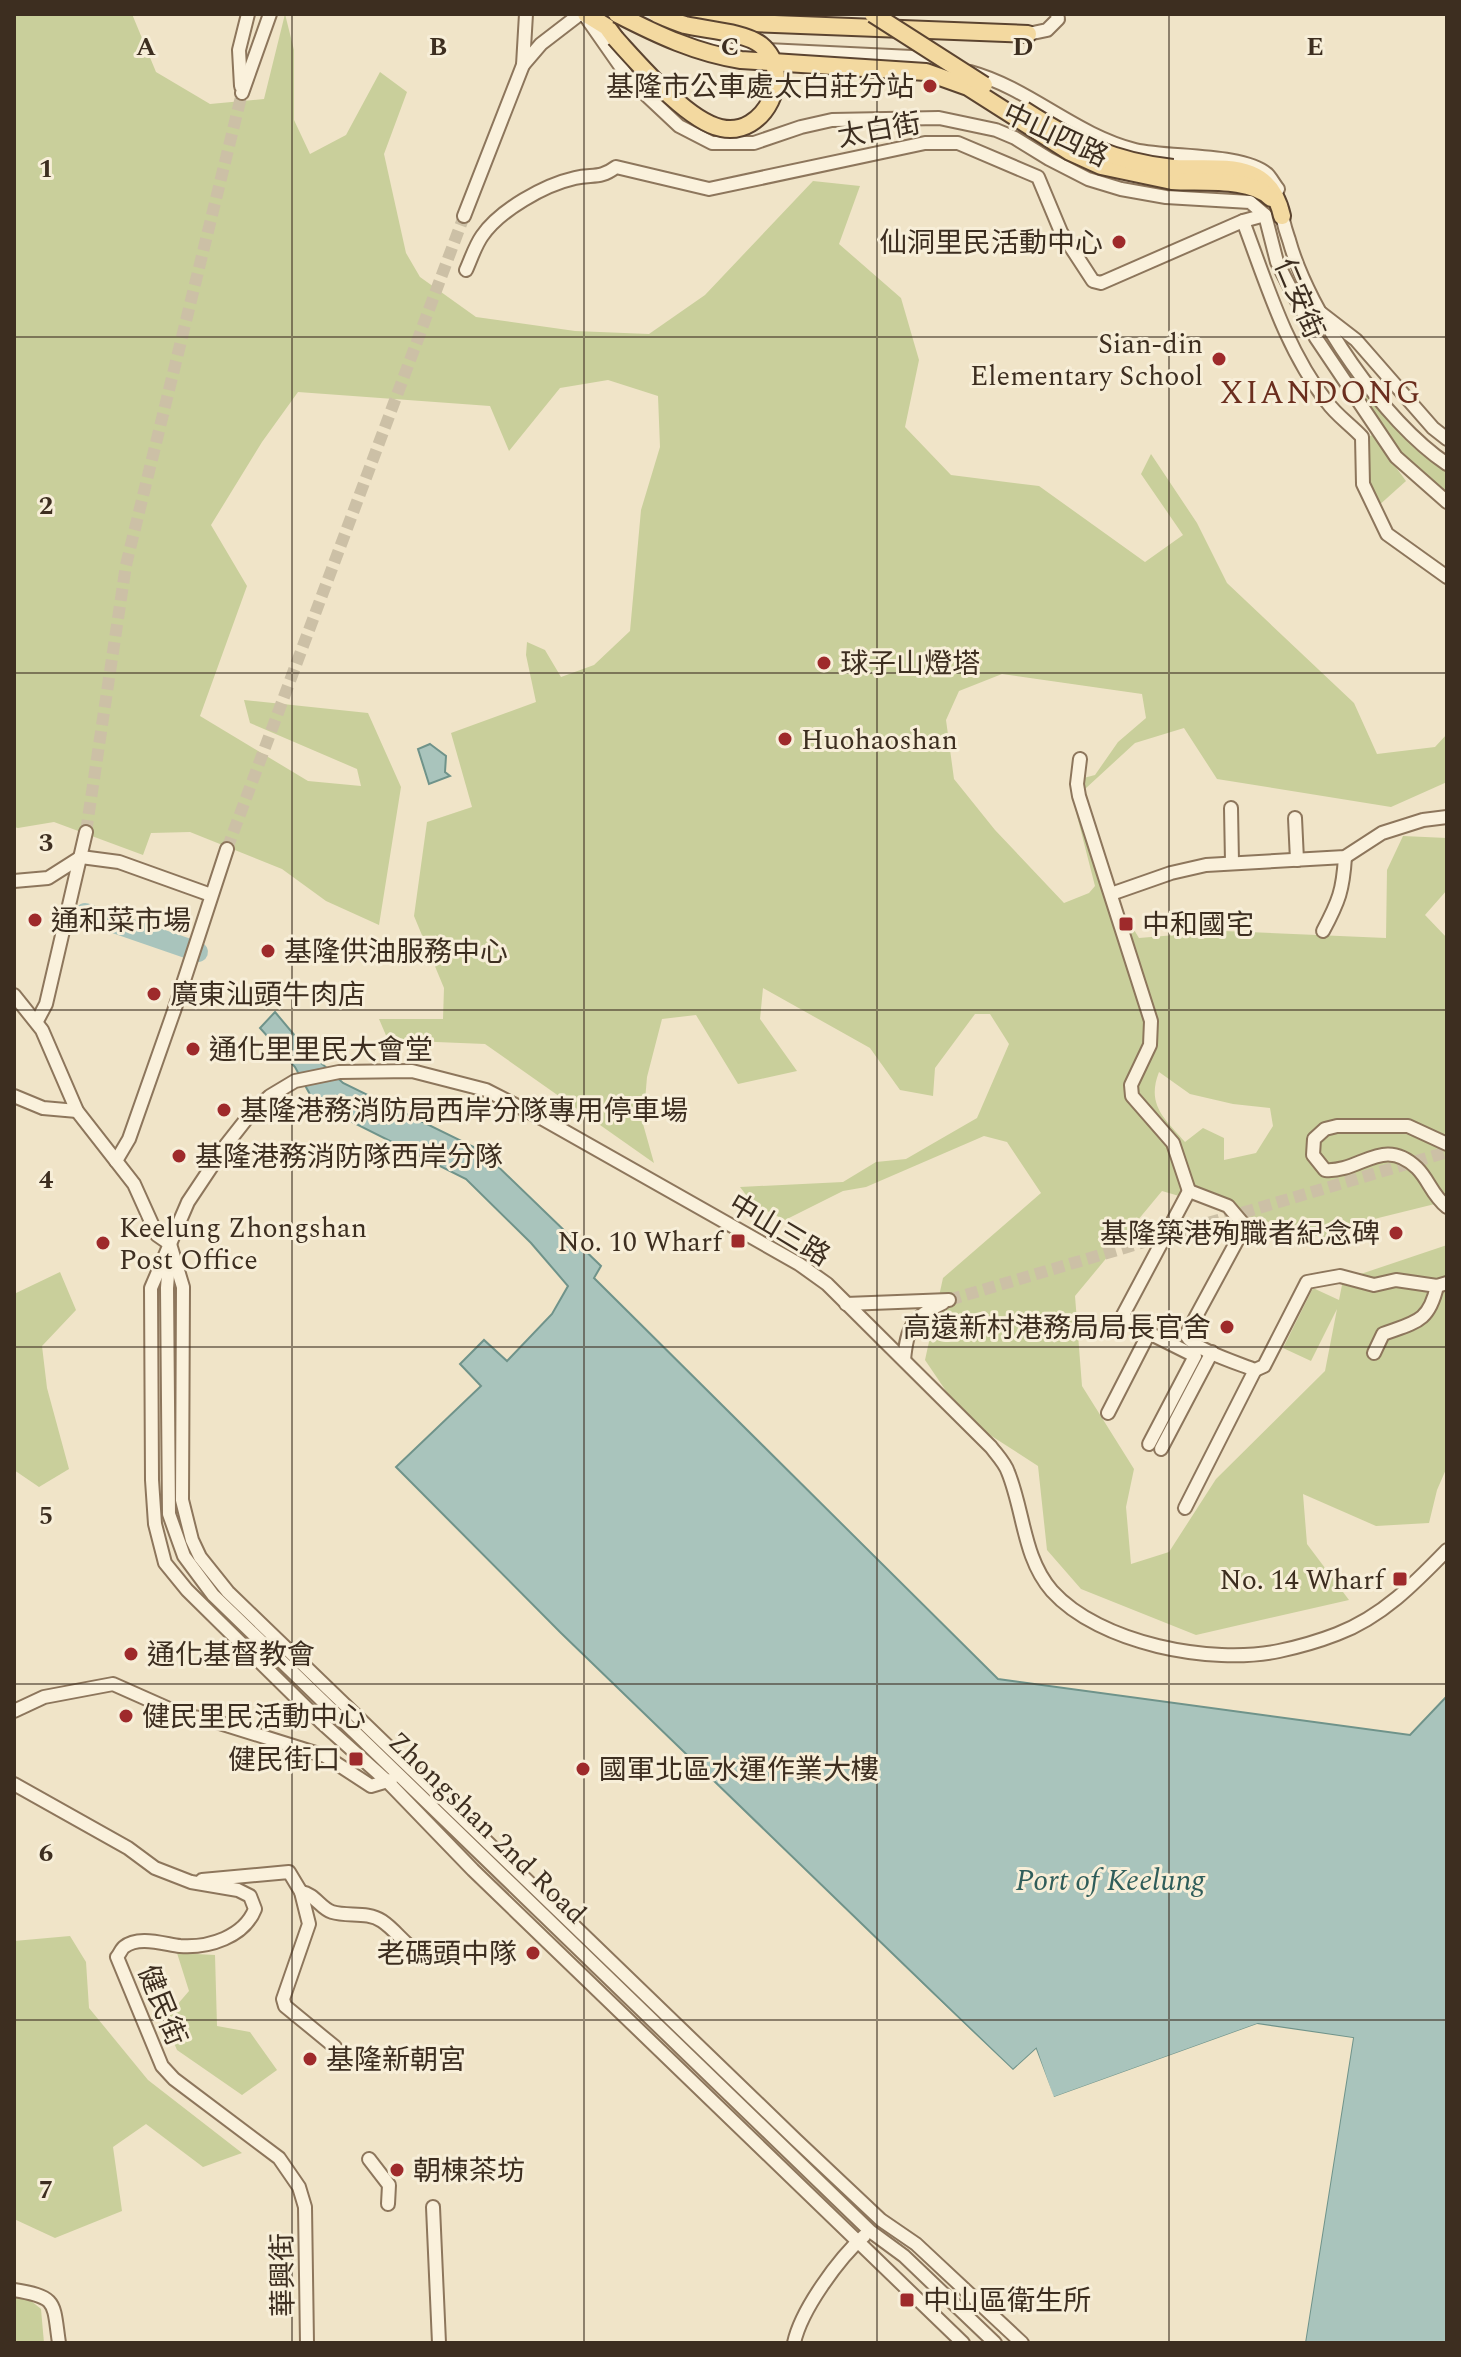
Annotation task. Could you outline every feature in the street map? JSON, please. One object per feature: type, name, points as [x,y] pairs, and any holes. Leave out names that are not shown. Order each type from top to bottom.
[{"type":"main road","points":[[586,14],[607,27],[641,68],[710,125],[724,129],[740,128],[762,113],[772,98],[776,83],[773,60],[764,47],[748,38],[681,24],[657,14]]},
{"type":"main road","points":[[617,14],[670,41],[718,56],[926,72],[968,87],[1060,146],[1101,166],[1147,178],[1223,177],[1248,172],[1266,181],[1277,195],[1274,216]]},
{"type":"main road","points":[[665,14],[724,22],[1027,29]]},
{"type":"main road","points":[[761,14],[1027,29]]},
{"type":"main road","points":[[873,14],[1053,129],[1105,155],[1223,177]]},
{"type":"street","points":[[248,14],[239,50],[242,93],[270,14]]},
{"type":"street","points":[[464,216],[523,65],[526,14]]},
{"type":"street","points":[[523,65],[541,44],[586,14],[728,48],[912,57],[985,76],[1092,136],[1137,150],[1253,166],[1267,175],[1279,190],[1283,202],[1274,216],[1277,262],[1316,338],[1396,457],[1447,502]]},
{"type":"street","name":"中山四路","points":[[586,14],[630,80],[679,126],[712,143],[754,143],[832,120],[939,118],[996,130],[1088,179],[1121,189],[1166,197],[1241,200],[1274,216]]},
{"type":"street","points":[[1027,29],[1047,30],[1058,19],[1057,14]]},
{"type":"street","name":"太白街","points":[[466,270],[479,239],[488,228],[532,194],[577,177],[604,176],[616,167],[709,189],[925,143],[958,143],[1038,177],[1061,232],[1093,281],[1101,283],[1243,221],[1274,216]]},
{"type":"street","points":[[1274,216],[1328,330],[1402,425],[1447,464]]},
{"type":"street","name":"仁安街","points":[[1243,221],[1273,299],[1308,375],[1328,404],[1362,437],[1363,484],[1387,534],[1447,577]]},
{"type":"street","points":[[1319,311],[1356,340],[1433,428],[1447,439]]},
{"type":"street","points":[[1080,759],[1079,796],[1151,1021],[1150,1045],[1134,1081],[1132,1096],[1173,1143],[1189,1191],[1123,1315],[1149,1333],[1195,1356],[1155,1447],[1212,1352]]},
{"type":"street","points":[[1231,808],[1232,862]]},
{"type":"street","points":[[1111,894],[1171,873],[1232,862],[1345,857],[1382,833],[1423,820],[1447,817]]},
{"type":"street","points":[[1295,818],[1297,860]]},
{"type":"street","points":[[37,1021],[46,1004],[86,832]]},
{"type":"street","points":[[116,1161],[129,1139],[227,849]]},
{"type":"street","points":[[14,881],[48,878],[81,857],[119,862],[211,895]]},
{"type":"street","points":[[1323,931],[1339,902],[1345,857]]},
{"type":"street","points":[[14,995],[37,1021],[77,1111],[134,1184],[157,1235],[170,1244]]},
{"type":"street","name":"中山三路","points":[[295,1081],[334,1072],[412,1071],[486,1090],[799,1264],[827,1284],[991,1447],[1008,1470],[1036,1568],[1052,1591],[1073,1609],[1112,1632],[1166,1647],[1219,1655],[1278,1651],[1339,1633],[1390,1605],[1447,1550]]},
{"type":"street","name":"Zhongshan 2nd Road","points":[[295,1081],[270,1096],[252,1112],[188,1202],[151,1288],[152,1480],[155,1524],[165,1563],[187,1590],[321,1722],[398,1774],[473,1870],[963,2343]]},
{"type":"street","points":[[14,1096],[43,1108],[77,1111]]},
{"type":"street","points":[[1447,1144],[1408,1126],[1337,1126],[1325,1129],[1314,1139],[1313,1155],[1325,1170],[1338,1171],[1373,1155],[1399,1154],[1419,1169],[1435,1197],[1447,1207]]},
{"type":"street","points":[[1189,1191],[1228,1206],[1245,1226],[1186,1335],[1188,1340],[1255,1370]]},
{"type":"street","name":"Zhongshan 2nd Road","points":[[170,1244],[167,1288],[169,1514],[184,1556],[213,1595],[870,2231],[904,2256],[995,2343]]},
{"type":"street","points":[[1185,1508],[1255,1370],[1264,1366],[1307,1282],[1340,1276],[1374,1285],[1396,1280],[1442,1285],[1432,1309],[1415,1322],[1383,1334],[1374,1353]]},
{"type":"street","points":[[846,1304],[949,1300],[920,1314],[907,1333],[904,1360]]},
{"type":"street","points":[[1108,1413],[1149,1333]]},
{"type":"street","points":[[14,1711],[44,1697],[113,1684],[185,1716],[207,1719],[325,1756],[371,1786],[398,1774],[579,1933],[881,2220],[916,2244],[1022,2343]]},
{"type":"street","name":"健民街","points":[[14,1784],[128,1848],[155,1868],[191,1882],[238,1890],[250,1896],[255,1909],[250,1923],[239,1932],[212,1943],[183,1946],[134,1942],[123,1947],[117,1957],[162,2066],[174,2079],[279,2158],[299,2187],[305,2207]]},
{"type":"street","points":[[191,1882],[289,1872],[301,1892],[309,1924],[283,1999],[285,2006],[335,2047]]},
{"type":"street","points":[[301,1892],[310,1894],[331,1912],[358,1913],[381,1920],[409,1948],[421,1954]]},
{"type":"street","points":[[369,2159],[389,2185],[388,2204]]},
{"type":"street","name":"華興街","points":[[305,2207],[307,2343]]},
{"type":"street","points":[[433,2207],[439,2343]]},
{"type":"street","points":[[794,2343],[817,2296],[859,2241],[881,2220]]},
{"type":"street","points":[[14,2290],[49,2299],[59,2343]]},
{"type":"green space","points":[[14,14],[132,14],[156,72],[210,104],[264,99],[285,14],[294,50],[294,120],[310,154],[346,135],[380,72],[407,92],[384,154],[406,253],[420,277],[476,317],[575,331],[649,334],[705,295],[813,181],[860,186],[839,244],[901,298],[919,360],[905,427],[951,475],[1039,486],[1145,562],[1183,535],[1141,474],[1151,454],[1197,523],[1227,583],[1354,703],[1377,754],[1435,747],[1447,734],[1447,782],[1391,807],[1217,779],[1184,728],[1135,743],[1085,789],[1117,902],[1139,938],[1224,931],[1386,938],[1387,870],[1403,836],[1447,838],[1447,890],[1425,915],[1447,938],[1447,1201],[1358,1223],[1324,1238],[1162,1191],[1075,1296],[1082,1386],[1134,1469],[1126,1507],[1131,1564],[1169,1552],[1216,1479],[1325,1371],[1337,1309],[1311,1361],[1283,1348],[1313,1288],[1339,1300],[1343,1280],[1447,1245],[1447,1467],[1437,1490],[1429,1523],[1376,1526],[1303,1494],[1307,1544],[1349,1600],[1196,1635],[1081,1589],[1047,1550],[1038,1466],[965,1419],[925,1360],[943,1278],[1041,1193],[1007,1142],[984,1136],[866,1187],[843,1191],[785,1220],[753,1204],[740,1187],[843,1182],[876,1162],[906,1159],[977,1118],[1009,1044],[990,1014],[975,1014],[935,1068],[933,1096],[900,1090],[870,1048],[763,988],[760,1019],[797,1071],[738,1084],[696,1015],[662,1019],[647,1077],[643,1124],[654,1163],[485,1044],[388,1040],[379,1019],[443,1019],[444,988],[414,916],[427,822],[472,807],[451,733],[536,702],[526,655],[527,642],[545,650],[561,677],[594,665],[630,631],[641,510],[660,447],[658,396],[608,380],[560,388],[509,451],[490,406],[298,392],[262,442],[211,525],[247,586],[200,716],[308,781],[361,786],[357,769],[250,723],[244,700],[368,713],[401,787],[379,925],[326,901],[282,869],[190,832],[151,833],[143,855],[54,822],[14,827]],"holes":[[[1002,674],[1142,694],[1146,718],[1118,742],[1095,775],[1072,781],[1075,808],[1095,886],[1089,893],[1064,903],[995,830],[954,779],[946,720],[959,691]],[[1159,1072],[1190,1094],[1233,1104],[1270,1108],[1273,1126],[1256,1153],[1224,1160],[1224,1138],[1203,1128],[1185,1142],[1156,1103]]]},
{"type":"green space","points":[[1343,366],[1420,453],[1447,471],[1447,493],[1408,461],[1374,420]]},
{"type":"green space","points":[[1372,435],[1406,481],[1377,507],[1365,483],[1364,439]]},
{"type":"green space","points":[[60,1272],[76,1310],[42,1346],[47,1388],[69,1469],[39,1487],[14,1470],[14,1294]]},
{"type":"green space","points":[[70,1936],[86,1962],[89,2008],[148,2080],[242,2153],[203,2167],[146,2124],[113,2147],[122,2211],[55,2238],[14,2219],[14,1941]]},
{"type":"green space","points":[[177,1953],[215,1955],[217,2026],[250,2032],[277,2070],[242,2095],[177,2050],[164,2020],[189,1991]]},
{"type":"green space","points":[[24,2295],[41,2309],[44,2343],[14,2343],[14,2296]]},
{"type":"water","points":[[430,744],[446,756],[445,772],[450,776],[429,784],[418,749]]},
{"type":"water","name":"Port of Keelung","points":[[275,1012],[306,1049],[343,1083],[482,1151],[601,1266],[594,1278],[998,1679],[1410,1735],[1447,1696],[1447,2343],[1305,2343],[1353,2038],[1258,2024],[1053,2098],[1036,2049],[1013,2070],[561,1633],[396,1467],[481,1386],[460,1364],[484,1340],[507,1361],[552,1314],[568,1286],[531,1243],[466,1179],[326,1109],[312,1098],[295,1067],[260,1028]]},
{"type":"pier","points":[[713,1786],[1013,2070],[1036,2049],[1054,2097],[1257,2024],[1353,2038],[1305,2343],[1301,2343],[1348,2041],[1259,2028],[1052,2101],[1035,2056],[1016,2073],[1011,2073]]},
{"type":"waterway","points":[[85,913],[198,952]]},
{"type":"tunnel","points":[[86,832],[126,565],[242,93]]},
{"type":"tunnel","points":[[227,849],[464,216]]},
{"type":"tunnel","points":[[949,1300],[1447,1152]]},
{"type":"place","name":"基隆市公車處太白莊分站","points":[[930,86]]},
{"type":"place","name":"仙洞里民活動中心","points":[[1119,242]]},
{"type":"place","name":"Sian-din Elementary School","points":[[1219,359]]},
{"type":"place","name":"球子山燈塔","points":[[824,663]]},
{"type":"place","name":"Huohaoshan","points":[[785,739]]},
{"type":"place","name":"通和菜市場","points":[[35,920]]},
{"type":"place","name":"中和國宅","points":[[1126,924]]},
{"type":"place","name":"基隆供油服務中心","points":[[268,951]]},
{"type":"place","name":"廣東汕頭牛肉店","points":[[154,994]]},
{"type":"place","name":"通化里里民大會堂","points":[[193,1049]]},
{"type":"place","name":"基隆港務消防局西岸分隊專用停車場","points":[[224,1110]]},
{"type":"place","name":"基隆港務消防隊西岸分隊","points":[[179,1156]]},
{"type":"place","name":"基隆築港殉職者紀念碑","points":[[1396,1233]]},
{"type":"place","name":"No. 10 Wharf","points":[[738,1241]]},
{"type":"place","name":"Keelung Zhongshan Post Office","points":[[103,1243]]},
{"type":"place","name":"高遠新村港務局局長官舍","points":[[1227,1327]]},
{"type":"place","name":"No. 14 Wharf","points":[[1400,1579]]},
{"type":"place","name":"通化基督教會","points":[[131,1654]]},
{"type":"place","name":"健民里民活動中心","points":[[126,1716]]},
{"type":"place","name":"健民街口","points":[[356,1759]]},
{"type":"place","name":"國軍北區水運作業大樓","points":[[583,1769]]},
{"type":"place","name":"老碼頭中隊","points":[[533,1953]]},
{"type":"place","name":"基隆新朝宮","points":[[310,2059]]},
{"type":"place","name":"朝棟茶坊","points":[[397,2170]]},
{"type":"place","name":"中山區衛生所","points":[[907,2300]]},
{"type":"district","name":"XIANDONG","points":[[1321,392]]}]
